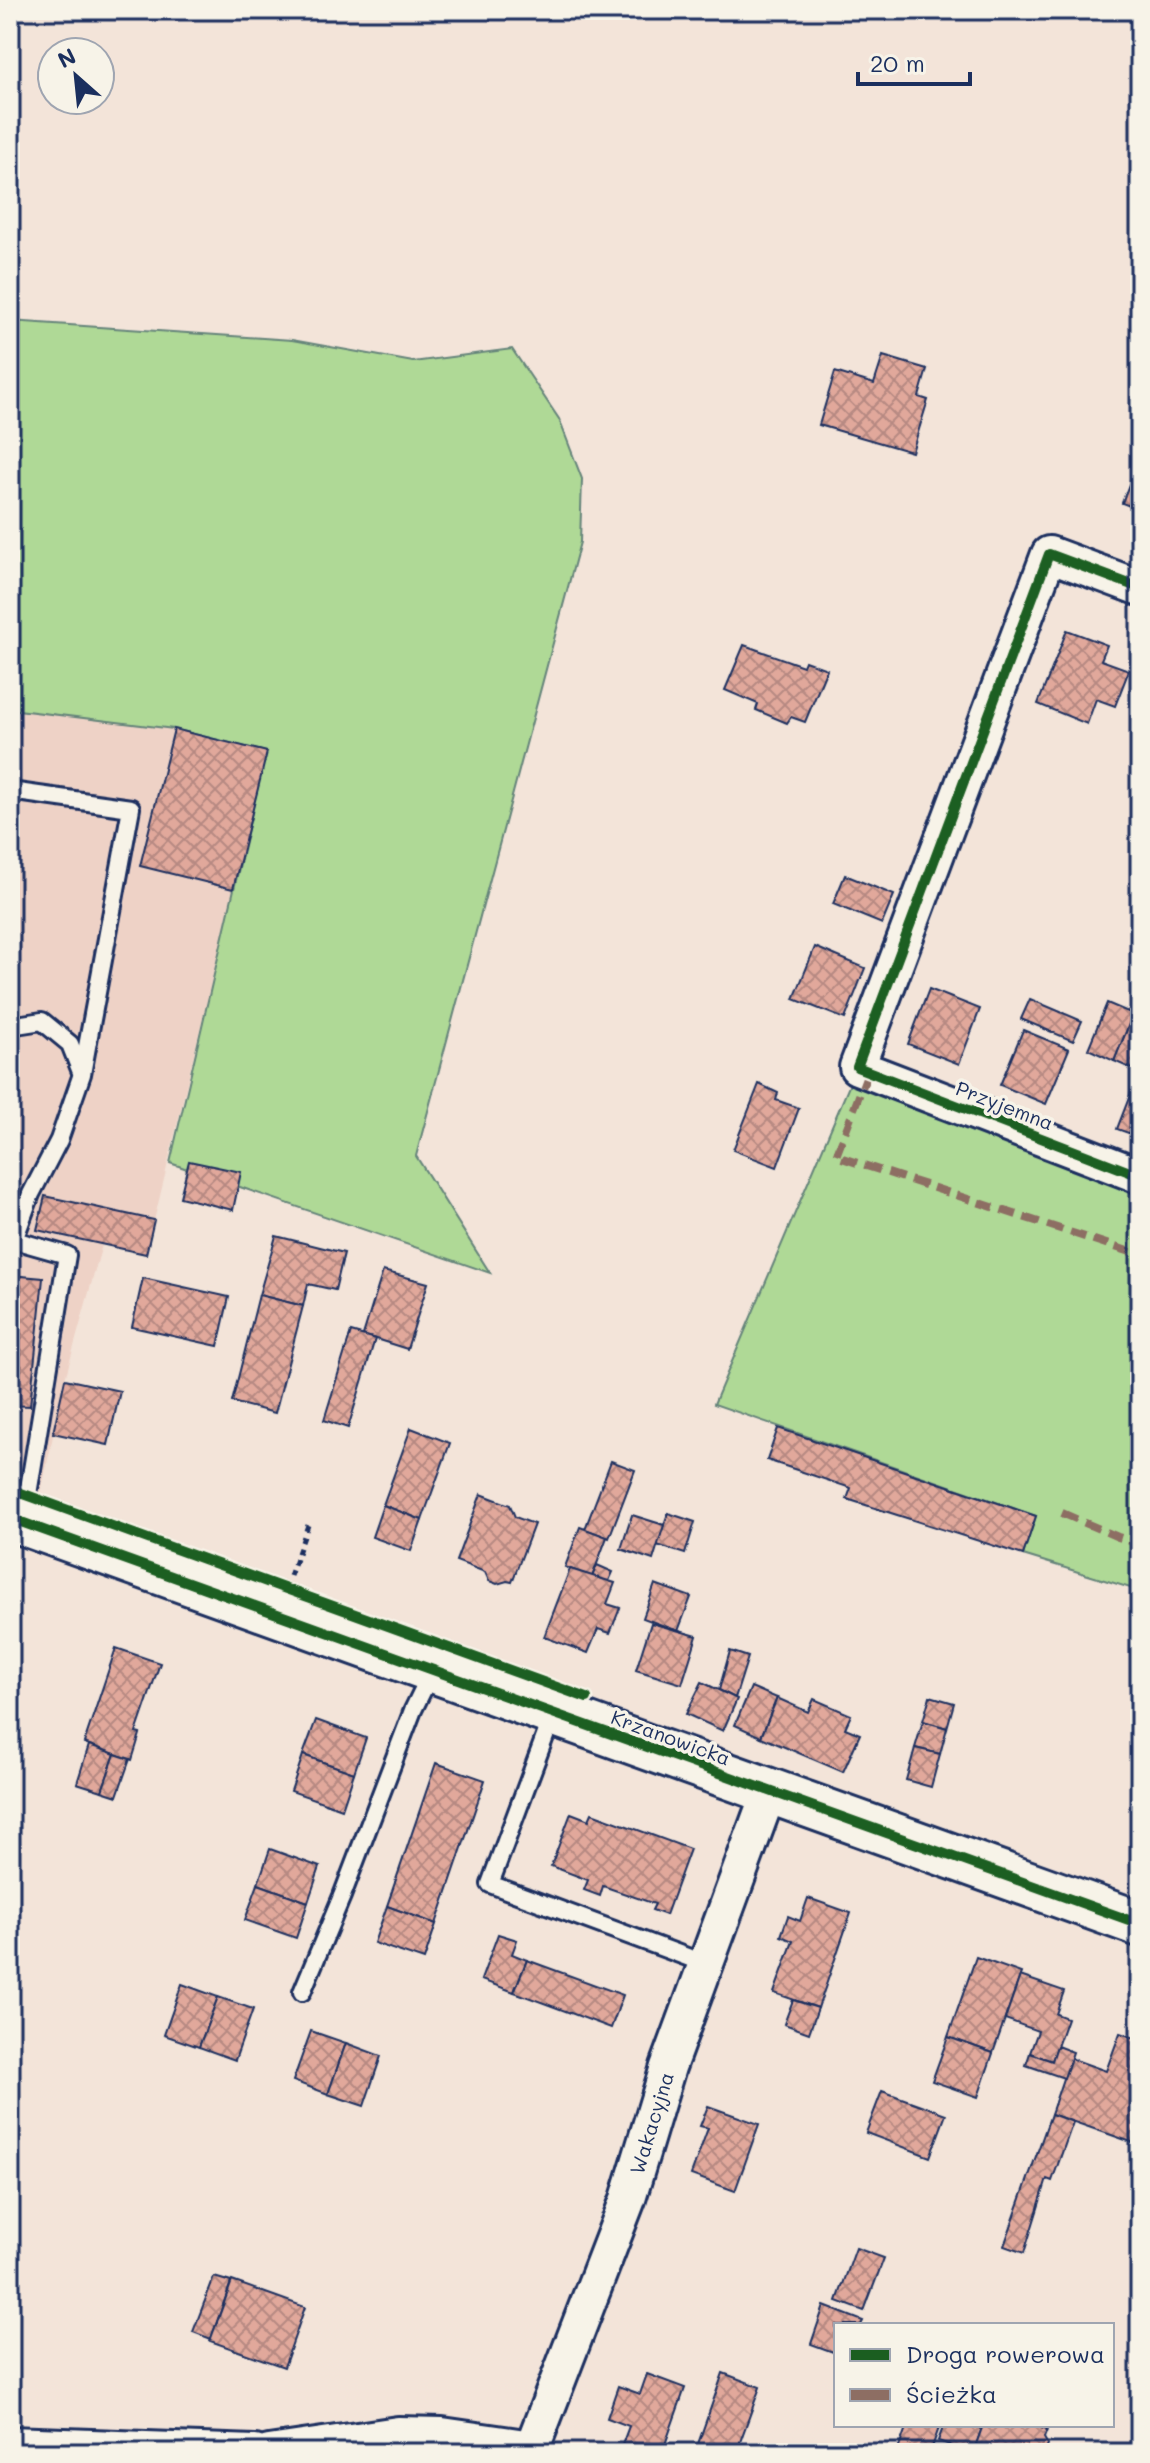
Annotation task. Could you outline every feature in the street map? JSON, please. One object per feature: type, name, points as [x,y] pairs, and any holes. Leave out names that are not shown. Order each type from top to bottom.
[{"type":"street","name":"Przyjemna","points":[[1140,588],[1049,554],[857,1067],[1140,1176]]},
{"type":"street","name":"Krzanowicka","points":[[17,1520],[1140,1924]]},
{"type":"street","name":"Wakacyjna","points":[[531,2451],[628,2199],[668,2067],[769,1792]]},
{"type":"street","points":[[269,2453],[398,2434],[442,2435],[531,2451]]},
{"type":"street","points":[[10,2444],[255,2453]]},
{"type":"lane","points":[[10,791],[131,808],[82,1074],[59,1140],[31,1194],[14,1240],[67,1255],[17,1520]]},
{"type":"lane","points":[[10,1026],[42,1021],[70,1044],[82,1074]]},
{"type":"lane","points":[[302,1992],[413,1710],[433,1670]]},
{"type":"lane","points":[[553,1713],[490,1884],[706,1964]]},
{"type":"path","points":[[285,1588],[308,1525]]},
{"type":"shaded area","points":[[10,709],[174,729],[267,752],[146,1254],[102,1245],[65,1379],[34,1526],[10,1518]]},
{"type":"green space","points":[[10,321],[292,340],[413,362],[512,349],[559,419],[582,479],[580,542],[416,1156],[490,1273],[170,1163],[266,752],[174,729],[10,709]]},
{"type":"green space","points":[[857,1067],[1140,1176],[1140,1591],[1023,1555],[1036,1516],[714,1404]]},
{"type":"building","points":[[883,356],[927,369],[919,397],[928,400],[912,452],[819,425],[835,372],[874,384]]},
{"type":"building","points":[[1140,467],[1140,510],[1122,503],[1134,471],[1138,472]]},
{"type":"building","points":[[1067,630],[1107,645],[1101,660],[1129,670],[1115,706],[1096,699],[1087,724],[1038,704]]},
{"type":"building","points":[[744,645],[803,666],[805,661],[827,669],[805,722],[791,717],[787,723],[756,710],[758,704],[725,690]]},
{"type":"building","points":[[174,729],[267,752],[233,889],[140,866]]},
{"type":"building","points":[[845,875],[894,895],[882,924],[833,904]]},
{"type":"building","points":[[815,947],[865,968],[845,1019],[794,999]]},
{"type":"building","points":[[929,989],[980,1009],[959,1064],[908,1044]]},
{"type":"building","points":[[1140,998],[1140,1070],[1139,1072],[1114,1061]]},
{"type":"building","points":[[1030,999],[1082,1021],[1073,1041],[1021,1019]]},
{"type":"building","points":[[1107,1003],[1133,1014],[1114,1061],[1088,1049]]},
{"type":"building","points":[[1023,1030],[1069,1049],[1046,1104],[1000,1085]]},
{"type":"building","points":[[1140,1073],[1140,1137],[1117,1129]]},
{"type":"building","points":[[759,1084],[778,1093],[776,1100],[799,1108],[777,1167],[733,1150]]},
{"type":"building","points":[[189,1161],[241,1172],[233,1210],[180,1197]]},
{"type":"building","points":[[45,1196],[154,1220],[146,1254],[37,1230]]},
{"type":"building","points":[[276,1236],[344,1253],[335,1290],[308,1284],[303,1306],[259,1295]]},
{"type":"building","points":[[383,1271],[428,1283],[407,1349],[363,1335]]},
{"type":"building","points":[[10,1275],[43,1278],[30,1406],[10,1405]]},
{"type":"building","points":[[143,1278],[229,1297],[218,1346],[132,1327]]},
{"type":"building","points":[[259,1295],[303,1306],[275,1413],[232,1402]]},
{"type":"building","points":[[351,1332],[375,1339],[348,1428],[324,1420]]},
{"type":"building","points":[[65,1379],[120,1391],[108,1445],[53,1433]]},
{"type":"building","points":[[411,1428],[450,1443],[422,1520],[383,1505]]},
{"type":"building","points":[[778,1428],[1036,1516],[1023,1555],[847,1499],[851,1488],[767,1460]]},
{"type":"building","points":[[611,1461],[635,1470],[609,1538],[585,1529]]},
{"type":"building","points":[[481,1494],[510,1505],[515,1517],[534,1524],[512,1582],[497,1584],[489,1581],[485,1572],[456,1561]]},
{"type":"building","points":[[383,1505],[422,1520],[411,1551],[372,1537]]},
{"type":"building","points":[[668,1513],[695,1522],[685,1554],[657,1545]]},
{"type":"building","points":[[632,1515],[664,1525],[653,1560],[621,1549]]},
{"type":"building","points":[[580,1527],[607,1537],[592,1577],[565,1567]]},
{"type":"building","points":[[597,1565],[613,1572],[608,1583],[592,1577]]},
{"type":"building","points":[[570,1569],[615,1583],[607,1604],[620,1608],[610,1633],[598,1629],[588,1653],[544,1637]]},
{"type":"building","points":[[655,1584],[691,1597],[678,1631],[643,1618]]},
{"type":"building","points":[[651,1623],[697,1636],[682,1684],[636,1670]]},
{"type":"building","points":[[116,1648],[160,1663],[136,1733],[140,1734],[132,1760],[84,1743]]},
{"type":"building","points":[[730,1651],[748,1657],[735,1698],[719,1690]]},
{"type":"building","points":[[702,1682],[737,1699],[723,1731],[686,1714]]},
{"type":"building","points":[[751,1687],[777,1698],[761,1737],[735,1725]]},
{"type":"building","points":[[930,1696],[954,1703],[947,1728],[923,1721]]},
{"type":"building","points":[[777,1698],[808,1712],[814,1699],[851,1715],[845,1728],[860,1734],[843,1772],[761,1737]]},
{"type":"building","points":[[316,1720],[366,1738],[354,1773],[303,1755]]},
{"type":"building","points":[[923,1721],[947,1728],[940,1754],[915,1748]]},
{"type":"building","points":[[89,1745],[115,1754],[102,1791],[77,1783]]},
{"type":"building","points":[[915,1748],[940,1754],[931,1787],[906,1780]]},
{"type":"building","points":[[115,1754],[130,1759],[117,1796],[102,1791]]},
{"type":"building","points":[[303,1755],[354,1773],[342,1809],[291,1791]]},
{"type":"building","points":[[436,1763],[485,1780],[436,1924],[387,1906]]},
{"type":"building","points":[[571,1813],[589,1820],[592,1813],[690,1849],[666,1915],[652,1910],[655,1904],[603,1886],[600,1896],[584,1890],[588,1880],[551,1866]]},
{"type":"building","points":[[270,1849],[320,1867],[308,1902],[258,1884]]},
{"type":"building","points":[[258,1884],[308,1902],[296,1938],[245,1920]]},
{"type":"building","points":[[808,1898],[851,1913],[818,2008],[774,1993],[793,1941],[781,1936],[788,1916],[800,1921]]},
{"type":"building","points":[[387,1906],[436,1924],[424,1960],[374,1943]]},
{"type":"building","points":[[498,1934],[517,1940],[512,1954],[527,1960],[514,1992],[481,1980]]},
{"type":"building","points":[[976,1957],[1021,1973],[993,2053],[948,2037]]},
{"type":"building","points":[[527,1960],[623,1995],[611,2028],[514,1992]]},
{"type":"building","points":[[1020,1976],[1064,1991],[1056,2014],[1067,2018],[1052,2061],[1030,2053],[1038,2031],[1005,2019]]},
{"type":"building","points":[[182,1984],[218,1997],[199,2047],[164,2035]]},
{"type":"building","points":[[218,1997],[253,2009],[235,2060],[199,2047]]},
{"type":"building","points":[[793,2000],[818,2008],[809,2033],[784,2024]]},
{"type":"building","points":[[1140,2022],[1140,2145],[1051,2114],[1070,2058],[1106,2071],[1120,2033],[1135,2038]]},
{"type":"building","points":[[311,2031],[346,2043],[328,2094],[293,2081]]},
{"type":"building","points":[[948,2037],[993,2053],[978,2097],[932,2081]]},
{"type":"building","points":[[346,2043],[381,2056],[364,2106],[328,2094]]},
{"type":"building","points":[[1057,2046],[1073,2052],[1064,2078],[1026,2065],[1030,2053],[1052,2061]]},
{"type":"building","points":[[882,2091],[946,2114],[930,2157],[866,2133]]},
{"type":"building","points":[[708,2106],[759,2124],[735,2191],[691,2175],[708,2128],[700,2126]]},
{"type":"building","points":[[1051,2114],[1073,2122],[1052,2181],[1047,2179],[1024,2253],[1004,2246]]},
{"type":"building","points":[[856,2248],[884,2258],[864,2311],[837,2301]]},
{"type":"building","points":[[214,2277],[231,2282],[211,2339],[193,2332]]},
{"type":"building","points":[[232,2281],[305,2307],[284,2367],[210,2341]]},
{"type":"building","points":[[824,2306],[863,2321],[834,2323],[834,2352],[811,2344]]},
{"type":"building","points":[[723,2373],[760,2387],[736,2453],[724,2453],[698,2444]]},
{"type":"building","points":[[647,2374],[685,2388],[662,2453],[644,2453],[622,2445],[629,2426],[607,2418],[618,2386],[640,2394]]},
{"type":"building","points":[[906,2427],[939,2427],[930,2453],[897,2453]]},
{"type":"building","points":[[943,2427],[982,2427],[973,2453],[938,2441]]},
{"type":"building","points":[[982,2427],[1039,2427],[1047,2430],[1045,2453],[973,2453]]},
{"type":"marked path","points":[[868,1072],[836,1156],[1140,1255]]},
{"type":"marked path","points":[[1062,1513],[1140,1544]]},
{"type":"cycle path","points":[[1140,588],[1049,554],[857,1067],[1140,1176]]},
{"type":"cycle path","points":[[10,1489],[587,1698]]},
{"type":"cycle path","points":[[10,1518],[1140,1924]]}]
